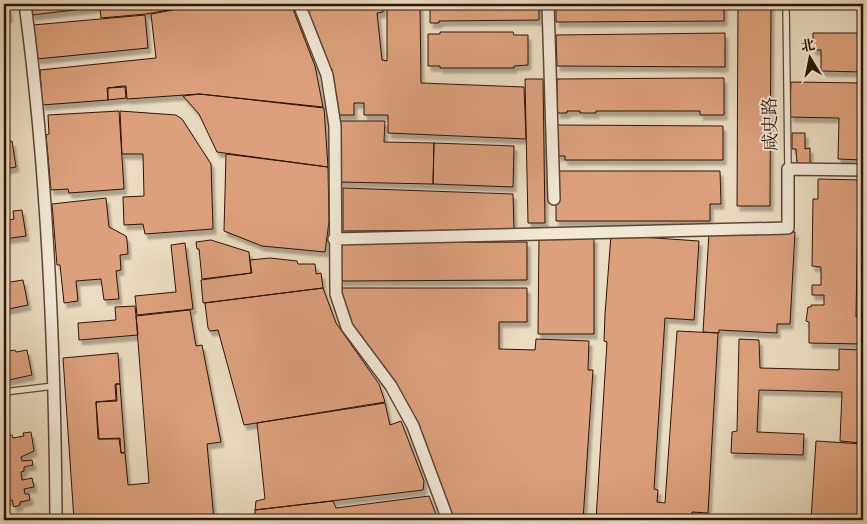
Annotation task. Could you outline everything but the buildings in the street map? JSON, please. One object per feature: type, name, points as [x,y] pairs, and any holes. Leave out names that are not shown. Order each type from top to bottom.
[{"type":"street","points":[[25,4],[37,91],[55,386],[56,520]]},
{"type":"street","points":[[299,4],[327,75],[335,126],[334,239],[336,294],[346,327],[391,386],[413,426],[448,520]]},
{"type":"street","points":[[548,4],[554,199]]},
{"type":"street","points":[[334,239],[788,228],[788,169]]},
{"type":"street","name":"咸史路","points":[[788,169],[863,170]]},
{"type":"lane","name":"咸史路","points":[[786,4],[788,169]]},
{"type":"lane","points":[[4,392],[55,386]]}]
